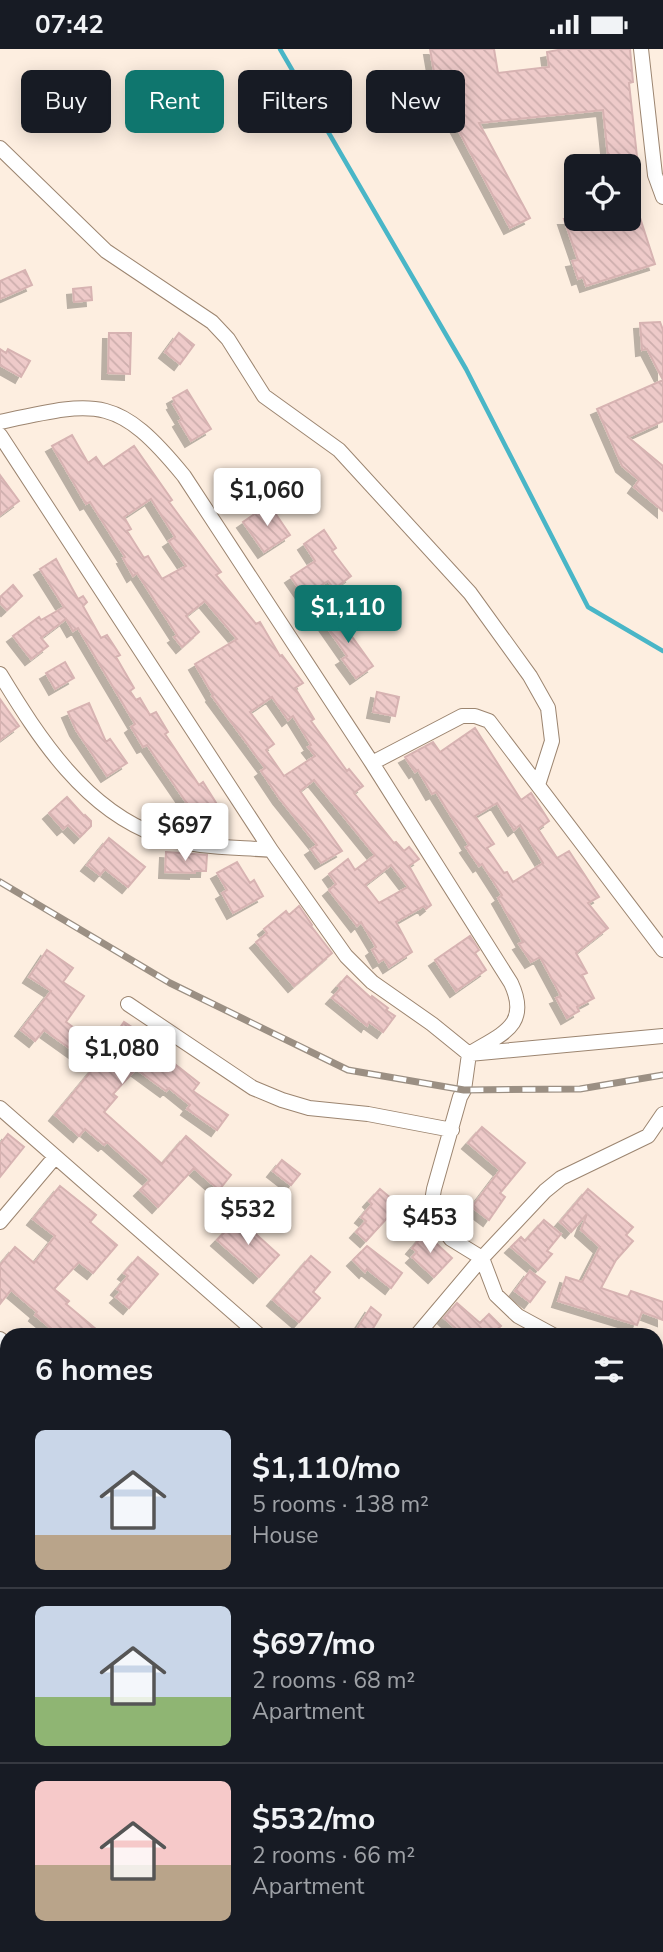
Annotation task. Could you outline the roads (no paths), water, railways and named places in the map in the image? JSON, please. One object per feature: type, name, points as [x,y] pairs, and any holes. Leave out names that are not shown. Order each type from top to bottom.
[{"type":"street","points":[[641,49],[655,174],[663,197]]},
{"type":"street","points":[[0,148],[106,251],[212,322],[228,339],[264,395],[339,450],[470,593],[530,676],[548,708],[552,741],[538,785]]},
{"type":"street","points":[[0,422],[65,408],[85,407],[109,411],[131,421],[184,476],[372,763],[511,983],[518,997],[518,1013],[513,1026],[469,1054],[464,1090],[432,1201],[434,1212],[451,1239],[482,1258],[496,1295],[518,1316],[540,1328]]},
{"type":"street","points":[[0,435],[271,850],[346,956],[372,982],[469,1054],[663,1036]]},
{"type":"street","points":[[0,674],[46,742],[79,783],[107,810],[132,825],[161,836],[193,843],[271,850]]},
{"type":"street","points":[[372,763],[461,716],[475,716],[489,721],[663,950]]},
{"type":"street","points":[[128,1004],[253,1088],[282,1100],[309,1108],[368,1114],[452,1129]]},
{"type":"street","points":[[0,1108],[251,1328]]},
{"type":"street","points":[[648,1136],[663,1114]]},
{"type":"street","points":[[423,1328],[482,1258],[539,1197],[561,1178],[648,1136],[663,1136]]},
{"type":"street","points":[[0,1222],[55,1157]]},
{"type":"waterway","points":[[280,49],[466,369],[588,607],[663,651]]},
{"type":"railway","points":[[0,882],[170,983],[348,1070],[464,1090],[580,1089],[663,1075]]}]
